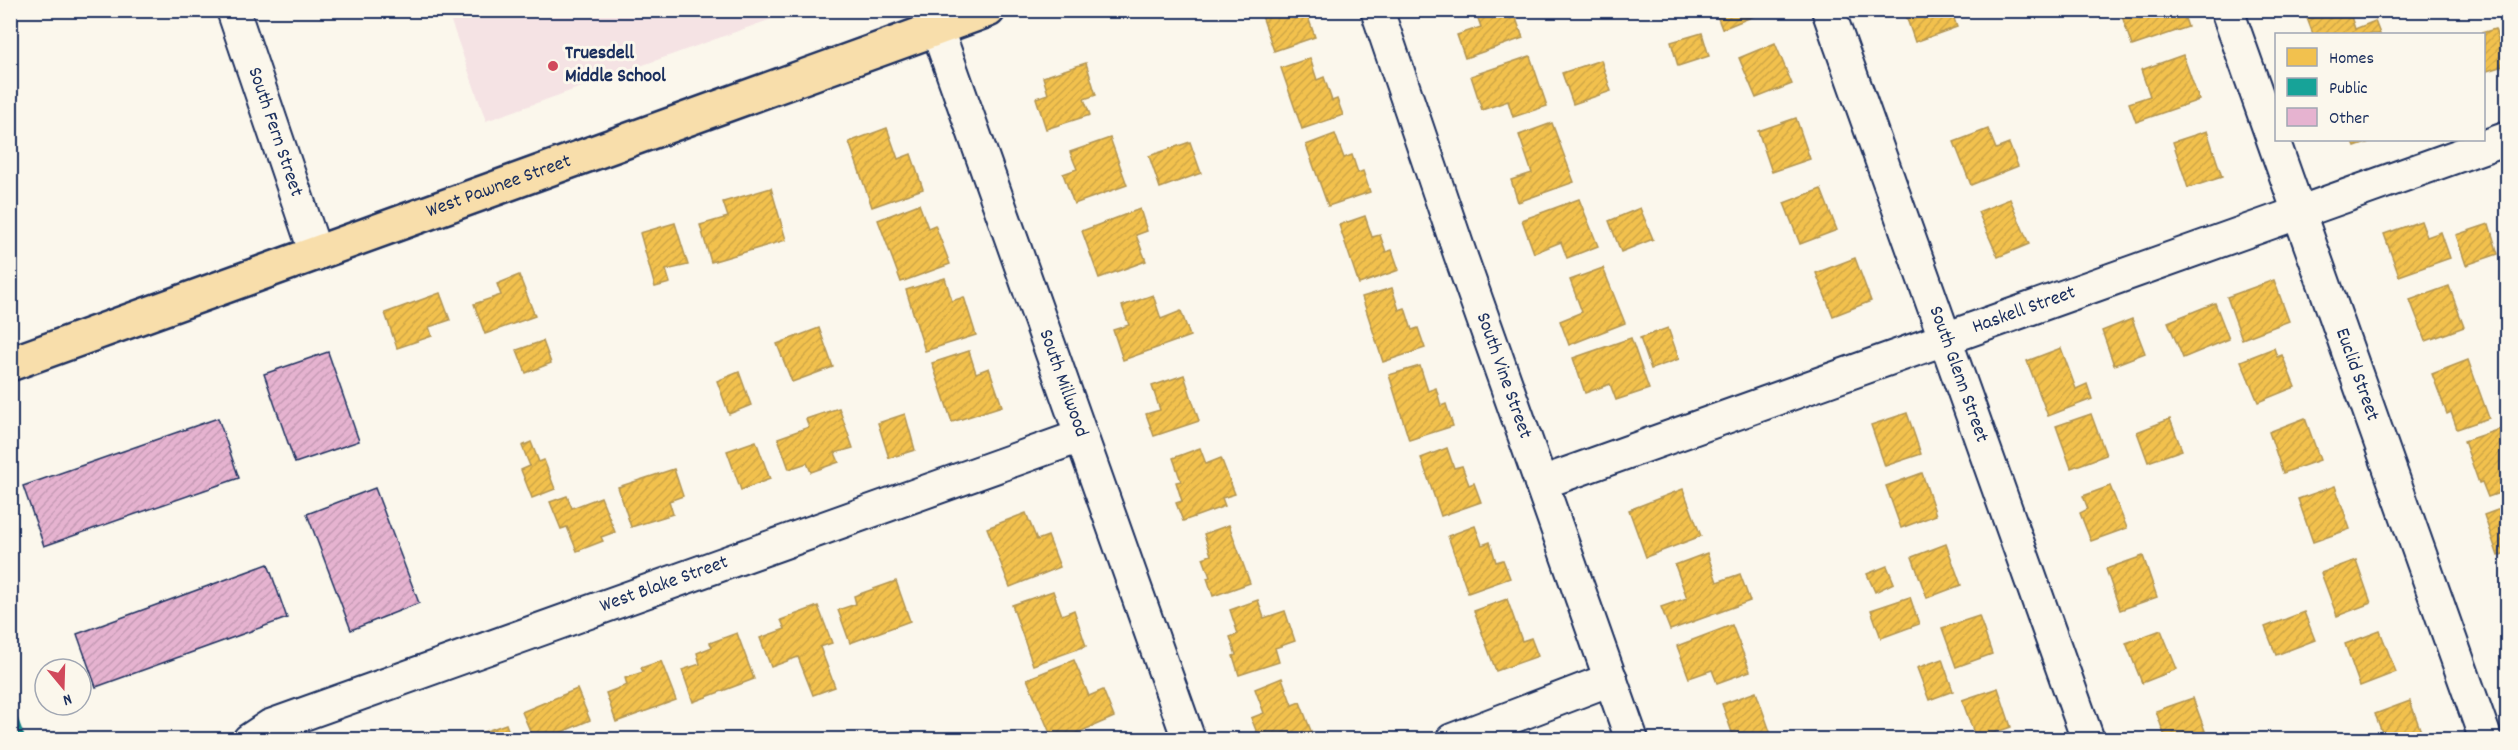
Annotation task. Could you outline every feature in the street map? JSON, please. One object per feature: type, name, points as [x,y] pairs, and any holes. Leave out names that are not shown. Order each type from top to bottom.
[{"type":"main road","name":"West Pawnee Street","points":[[10,364],[988,10]]},
{"type":"street","name":"South Fern Street","points":[[233,10],[316,254]]},
{"type":"street","name":"South Vine Street","points":[[1377,10],[1460,254],[1632,740]]},
{"type":"street","name":"South Glenn Street","points":[[1828,10],[2088,740]]},
{"type":"street","name":"Euclid Street","points":[[2227,10],[2486,740]]},
{"type":"street","name":"South Millwood","points":[[937,29],[1189,740]]},
{"type":"street","name":"Haskell Street","points":[[1541,483],[2508,138]]},
{"type":"street","name":"West Blake Street","points":[[249,740],[270,726],[1082,436]]},
{"type":"street","points":[[1452,740],[1611,679]]},
{"type":"shaded area","name":"Truesdell Middle School","points":[[447,10],[794,10],[794,11],[486,121]]},
{"type":"building: Homes","points":[[1260,10],[1300,10],[1303,19],[1308,17],[1315,37],[1274,51]]},
{"type":"building: Homes","points":[[1475,10],[1513,10],[1523,38],[1465,58],[1457,35],[1481,27]]},
{"type":"building: Homes","points":[[1715,10],[1758,10],[1759,14],[1722,29]]},
{"type":"building: Homes","points":[[1904,10],[1951,10],[1957,27],[1915,42]]},
{"type":"building: Homes","points":[[2120,10],[2182,10],[2188,27],[2132,46]]},
{"type":"building: Homes","points":[[2312,10],[2349,10],[2355,29],[2375,21],[2380,33],[2313,33],[2305,13]]},
{"type":"building: Homes","points":[[2495,29],[2506,65],[2485,72],[2485,33],[2481,33]]},
{"type":"building: Homes","points":[[1702,33],[1709,56],[1678,66],[1671,42]]},
{"type":"building: Homes","points":[[1775,43],[1792,84],[1756,98],[1739,58]]},
{"type":"building: Homes","points":[[2183,55],[2199,100],[2136,122],[2129,103],[2150,96],[2141,70]]},
{"type":"building: Homes","points":[[1530,56],[1547,106],[1513,117],[1508,101],[1482,110],[1471,76]]},
{"type":"building: Homes","points":[[1310,58],[1317,80],[1324,77],[1332,101],[1337,99],[1343,115],[1302,129],[1281,68]]},
{"type":"building: Homes","points":[[1601,60],[1611,91],[1573,104],[1562,73]]},
{"type":"building: Homes","points":[[1086,63],[1096,95],[1084,99],[1090,115],[1046,129],[1036,98],[1048,94],[1043,77]]},
{"type":"building: Homes","points":[[1796,118],[1810,159],[1772,172],[1758,131]]},
{"type":"building: Homes","points":[[1552,123],[1574,182],[1518,202],[1511,180],[1532,173],[1519,135]]},
{"type":"building: Homes","points":[[887,128],[898,159],[911,154],[923,189],[872,207],[849,142]]},
{"type":"building: Homes","points":[[1988,129],[1996,149],[2009,144],[2018,166],[1971,185],[1954,142]]},
{"type":"building: Homes","points":[[2207,131],[2222,177],[2188,188],[2173,142]]},
{"type":"building: Homes","points":[[1335,134],[1344,158],[1352,155],[1358,173],[1363,171],[1370,192],[1328,206],[1306,145]]},
{"type":"building: Homes","points":[[1110,138],[1127,185],[1074,204],[1063,174],[1077,169],[1070,152]]},
{"type":"building: Homes","points":[[2352,141],[2372,141],[2355,147]]},
{"type":"building: Homes","points":[[1190,142],[1201,173],[1160,188],[1149,156]]},
{"type":"building: Homes","points":[[771,188],[786,240],[711,262],[700,225],[728,217],[723,202]]},
{"type":"building: Homes","points":[[1821,189],[1837,230],[1800,244],[1784,203]]},
{"type":"building: Homes","points":[[1579,199],[1598,246],[1567,258],[1561,242],[1534,253],[1522,220]]},
{"type":"building: Homes","points":[[2010,199],[2029,244],[1998,257],[1978,212]]},
{"type":"building: Homes","points":[[919,204],[928,228],[935,225],[950,264],[901,282],[878,220]]},
{"type":"building: Homes","points":[[1640,208],[1653,239],[1621,252],[1609,221]]},
{"type":"building: Homes","points":[[1140,209],[1147,231],[1136,235],[1146,261],[1099,278],[1082,231]]},
{"type":"building: Homes","points":[[1365,216],[1372,237],[1380,235],[1386,252],[1392,250],[1399,270],[1359,284],[1339,225]]},
{"type":"building: Homes","points":[[2421,221],[2427,237],[2441,232],[2450,258],[2399,276],[2384,234]]},
{"type":"building: Homes","points":[[675,223],[688,265],[666,270],[670,283],[655,287],[640,233]]},
{"type":"building: Homes","points":[[2489,224],[2498,254],[2466,265],[2456,235]]},
{"type":"building: Homes","points":[[1855,258],[1871,301],[1833,316],[1816,273]]},
{"type":"building: Homes","points":[[1603,268],[1625,323],[1569,345],[1560,321],[1582,312],[1570,280]]},
{"type":"building: Homes","points":[[519,275],[535,316],[485,334],[474,304],[501,295],[497,284]]},
{"type":"building: Homes","points":[[945,278],[952,301],[964,297],[976,335],[925,351],[906,290]]},
{"type":"building: Homes","points":[[2274,280],[2289,321],[2242,339],[2227,297]]},
{"type":"building: Homes","points":[[2449,286],[2464,327],[2426,341],[2410,300]]},
{"type":"building: Homes","points":[[1392,288],[1399,310],[1405,308],[1412,330],[1418,328],[1425,348],[1383,362],[1362,297]]},
{"type":"building: Homes","points":[[440,293],[450,320],[429,327],[432,336],[397,348],[385,313]]},
{"type":"building: Homes","points":[[1153,295],[1161,319],[1181,311],[1190,336],[1123,360],[1113,330],[1129,325],[1122,306]]},
{"type":"building: Homes","points":[[2215,303],[2229,339],[2183,358],[2168,322]]},
{"type":"building: Homes","points":[[2132,319],[2145,353],[2114,365],[2102,331]]},
{"type":"building: Homes","points":[[819,328],[833,367],[792,382],[777,344]]},
{"type":"building: Homes","points":[[1668,328],[1679,359],[1651,369],[1640,338]]},
{"type":"building: Homes","points":[[1631,338],[1649,389],[1616,400],[1610,384],[1585,393],[1573,358]]},
{"type":"building: Homes","points":[[543,341],[551,363],[526,373],[517,350]]},
{"type":"building: Homes","points":[[2061,348],[2076,389],[2087,384],[2092,399],[2048,416],[2027,361]]},
{"type":"building: Homes","points":[[2274,348],[2277,357],[2282,355],[2295,387],[2258,402],[2241,361]]},
{"type":"building: Homes","points":[[969,351],[976,373],[989,368],[1002,406],[952,422],[932,363]]},
{"type":"building: Homes","points":[[2468,360],[2489,418],[2457,429],[2451,412],[2447,414],[2432,374]]},
{"type":"building: Homes","points":[[1420,366],[1428,391],[1436,388],[1441,406],[1446,404],[1453,426],[1409,440],[1389,375]]},
{"type":"building: Homes","points":[[739,372],[751,405],[729,414],[717,381]]},
{"type":"building: Homes","points":[[1184,375],[1199,421],[1154,436],[1146,414],[1160,410],[1152,386]]},
{"type":"building: Homes","points":[[839,408],[853,448],[835,453],[839,462],[811,472],[807,463],[789,469],[778,438],[809,427],[806,419]]},
{"type":"building: Homes","points":[[1907,413],[1921,454],[1885,466],[1871,425]]},
{"type":"building: Homes","points":[[905,414],[915,450],[889,458],[878,423]]},
{"type":"building: Homes","points":[[2091,414],[2106,455],[2071,468],[2056,426]]},
{"type":"building: Homes","points":[[2305,418],[2320,460],[2283,473],[2269,432]]},
{"type":"building: Homes","points":[[2170,419],[2182,450],[2148,462],[2137,432]]},
{"type":"building: Homes","points":[[2500,429],[2508,452],[2508,490],[2488,497],[2482,482],[2479,483],[2464,441]]},
{"type":"building: Homes","points":[[756,441],[770,479],[741,490],[727,451]]},
{"type":"building: Homes","points":[[531,442],[539,462],[544,460],[555,489],[532,498],[521,470],[530,466],[522,446]]},
{"type":"building: Homes","points":[[1200,448],[1206,464],[1221,458],[1235,494],[1222,498],[1225,506],[1183,521],[1176,503],[1182,501],[1176,482],[1181,481],[1173,458]]},
{"type":"building: Homes","points":[[1447,448],[1454,468],[1462,466],[1469,485],[1474,483],[1481,502],[1441,516],[1421,458]]},
{"type":"building: Homes","points":[[674,469],[683,496],[669,501],[673,514],[631,527],[618,487]]},
{"type":"building: Homes","points":[[1922,473],[1936,515],[1901,528],[1886,486]]},
{"type":"building: Homes","points":[[2110,486],[2127,528],[2091,541],[2080,513],[2088,509],[2083,496]]},
{"type":"building: Homes","points":[[2335,486],[2350,529],[2313,542],[2298,499]]},
{"type":"building: Homes","points":[[1683,489],[1701,536],[1646,557],[1629,510]]},
{"type":"building: Homes","points":[[567,496],[572,508],[601,497],[615,532],[601,537],[603,541],[577,551],[567,527],[561,529],[550,502]]},
{"type":"building: Homes","points":[[2508,506],[2508,552],[2498,556],[2484,515]]},
{"type":"building: Homes","points":[[1026,513],[1037,540],[1048,536],[1060,567],[1010,587],[987,528]]},
{"type":"building: Homes","points":[[1229,525],[1250,583],[1213,596],[1207,578],[1210,577],[1203,558],[1211,555],[1204,534]]},
{"type":"building: Homes","points":[[1475,526],[1482,545],[1490,542],[1496,562],[1503,560],[1510,578],[1468,593],[1448,536]]},
{"type":"building: Homes","points":[[1946,544],[1961,585],[1927,598],[1912,557]]},
{"type":"building: Homes","points":[[1707,553],[1717,582],[1740,574],[1750,601],[1670,630],[1661,607],[1687,598],[1675,565]]},
{"type":"building: Homes","points":[[2143,556],[2157,597],[2120,610],[2106,569]]},
{"type":"building: Homes","points":[[2356,560],[2371,603],[2337,616],[2321,573]]},
{"type":"building: Homes","points":[[1887,566],[1894,583],[1875,592],[1867,574]]},
{"type":"building: Homes","points":[[896,581],[910,621],[850,643],[838,610],[856,604],[854,596]]},
{"type":"building: Homes","points":[[1053,591],[1062,615],[1074,610],[1086,646],[1033,665],[1012,605]]},
{"type":"building: Homes","points":[[1910,597],[1919,624],[1881,638],[1871,610]]},
{"type":"building: Homes","points":[[1507,599],[1522,641],[1531,638],[1538,656],[1496,671],[1474,611]]},
{"type":"building: Homes","points":[[1258,600],[1264,618],[1285,611],[1295,641],[1275,648],[1279,662],[1239,675],[1230,637],[1238,634],[1230,610]]},
{"type":"building: Homes","points":[[818,606],[832,643],[820,647],[835,687],[813,695],[798,657],[771,667],[760,638],[785,629],[781,620]]},
{"type":"building: Homes","points":[[2304,612],[2315,640],[2276,655],[2265,627]]},
{"type":"building: Homes","points":[[1979,616],[1992,654],[1956,667],[1942,628]]},
{"type":"building: Homes","points":[[1732,625],[1750,671],[1717,683],[1712,670],[1689,678],[1677,646]]},
{"type":"building: Homes","points":[[2161,630],[2177,669],[2142,683],[2126,643]]},
{"type":"building: Homes","points":[[2380,631],[2396,672],[2360,686],[2345,644]]},
{"type":"building: Homes","points":[[737,633],[754,679],[693,702],[682,670],[700,664],[697,653],[712,647],[710,643]]},
{"type":"building: Homes","points":[[1942,659],[1953,691],[1929,700],[1917,668]]},
{"type":"building: Homes","points":[[1074,660],[1089,696],[1103,690],[1114,717],[1061,740],[1053,740],[1027,679]]},
{"type":"building: Homes","points":[[661,661],[676,700],[616,722],[606,693],[627,685],[625,678],[643,672],[641,668]]},
{"type":"building: Homes","points":[[1282,678],[1292,705],[1300,702],[1314,739],[1260,740],[1251,718],[1264,713],[1255,689]]},
{"type":"building: Homes","points":[[1998,688],[2011,727],[1976,739],[1962,700]]},
{"type":"building: Homes","points":[[577,689],[590,720],[543,740],[534,740],[522,712]]},
{"type":"building: Homes","points":[[1756,692],[1773,740],[1731,740],[1734,738],[1722,704]]},
{"type":"building: Homes","points":[[2193,698],[2208,739],[2166,740],[2156,711]]},
{"type":"building: Homes","points":[[2410,701],[2424,740],[2385,740],[2375,714]]},
{"type":"building: Homes","points":[[506,724],[512,740],[461,740]]},
{"type":"building: Public","points":[[10,701],[17,718],[25,740],[10,740]]},
{"type":"building: Other","points":[[328,352],[359,441],[295,463],[264,374]]},
{"type":"building: Other","points":[[218,418],[239,478],[44,546],[23,486]]},
{"type":"building: Other","points":[[375,488],[419,603],[351,630],[307,514]]},
{"type":"building: Other","points":[[268,564],[287,618],[96,687],[93,679],[93,657],[85,657],[77,634]]},
{"type":"place","name":"Truesdell Middle School","points":[[553,66]]}]
